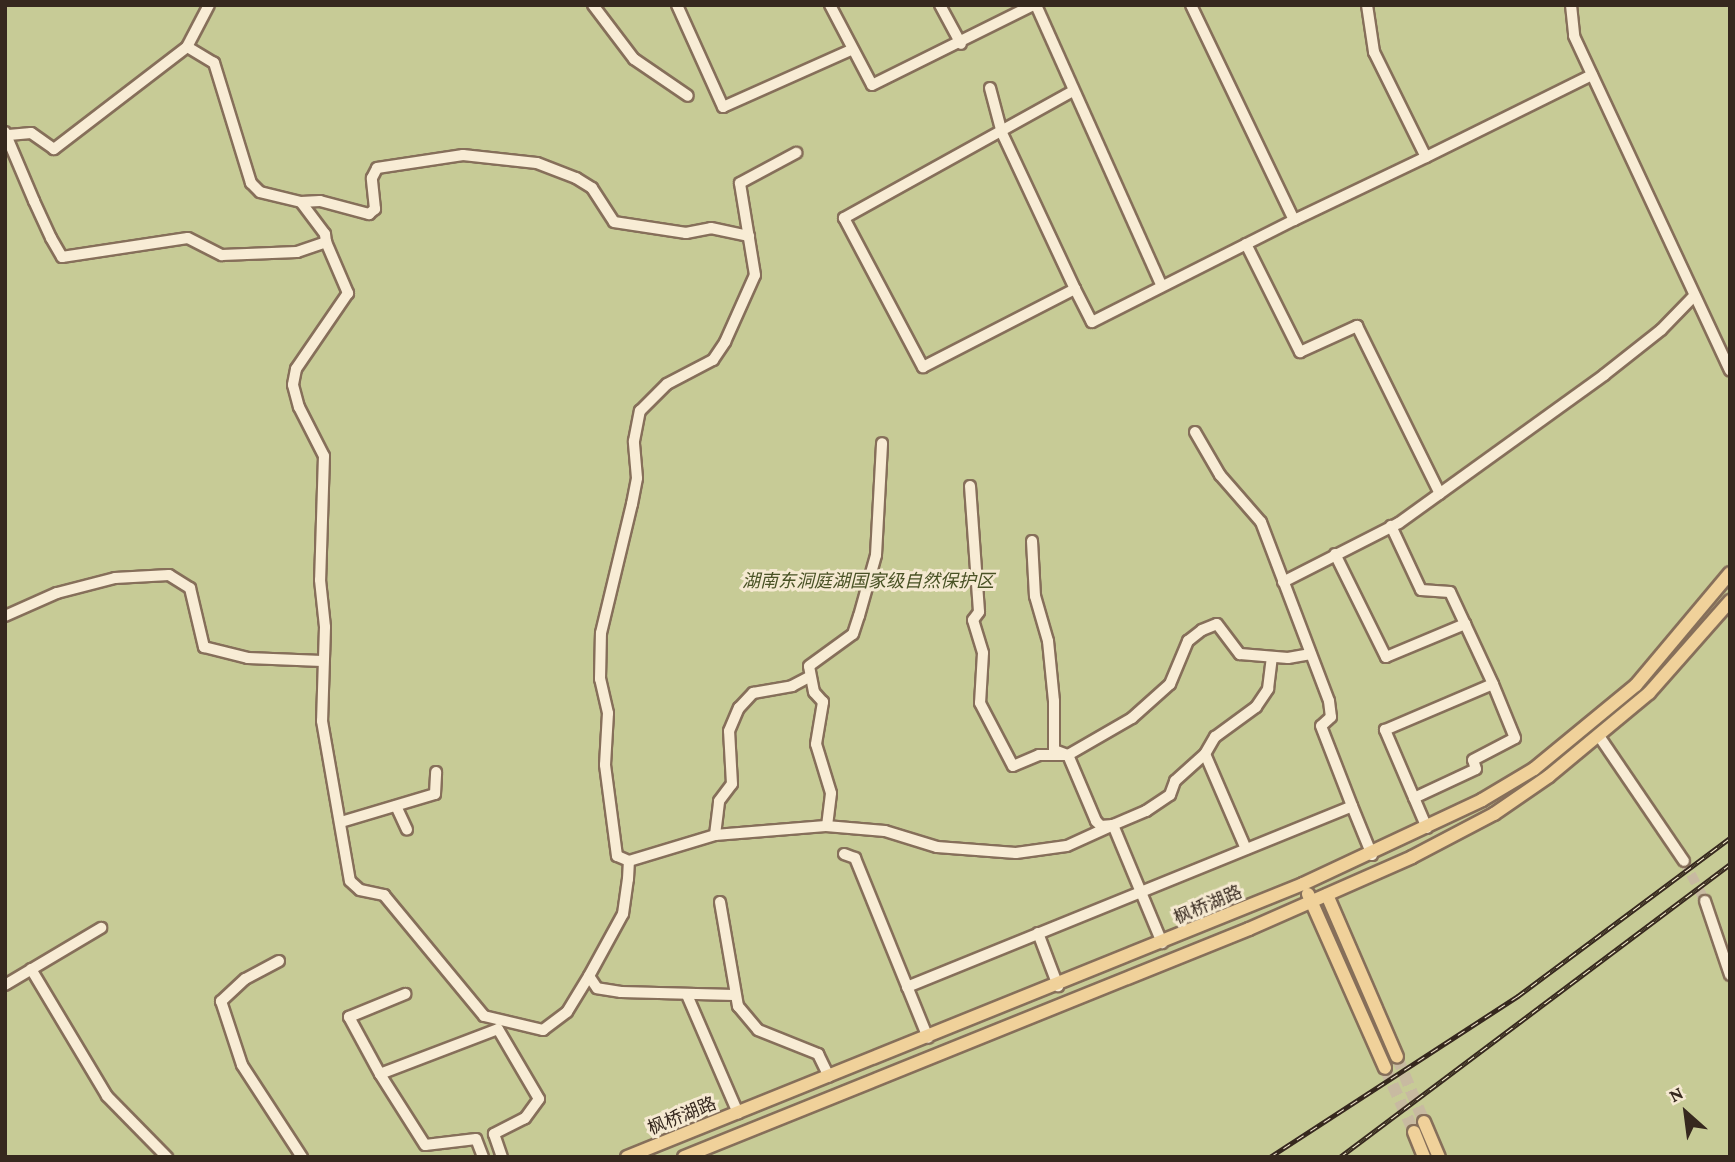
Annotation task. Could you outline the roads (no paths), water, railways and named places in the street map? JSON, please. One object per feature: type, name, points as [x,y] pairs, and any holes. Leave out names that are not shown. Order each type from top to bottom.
[{"type":"main road","name":"枫桥湖路","points":[[627,1157],[1058,986],[1372,855],[1427,828],[1534,769],[1636,685],[1730,573]]},
{"type":"main road","points":[[684,1157],[1311,902],[1494,814],[1599,736],[1649,693],[1730,601]]},
{"type":"main road","points":[[1303,884],[1385,1068]]},
{"type":"main road","points":[[1327,895],[1397,1057]]},
{"type":"main road","points":[[1424,1122],[1439,1157]]},
{"type":"main road","points":[[1414,1132],[1424,1157]]},
{"type":"street","points":[[209,5],[187,47],[54,149],[31,133],[6,133],[62,257],[188,238],[222,255],[298,252],[326,242]]},
{"type":"street","points":[[593,5],[634,59],[688,96]]},
{"type":"street","points":[[677,5],[723,107],[851,50]]},
{"type":"street","points":[[830,5],[851,50],[872,85],[961,44],[1035,5],[1161,285]]},
{"type":"street","points":[[940,5],[961,44]]},
{"type":"street","points":[[1191,5],[1294,220]]},
{"type":"street","points":[[1367,5],[1374,52],[1426,157]]},
{"type":"street","points":[[1570,5],[1574,36],[1693,296],[1730,370]]},
{"type":"street","points":[[187,47],[214,63],[251,183],[260,192],[301,202],[320,201],[369,214],[375,209],[372,178],[377,168],[463,155],[537,163],[576,177],[592,188],[614,222],[686,233],[711,228],[749,236]]},
{"type":"street","points":[[990,88],[1002,133],[1092,322],[1161,285],[1592,75]]},
{"type":"street","points":[[1073,91],[1002,133],[845,218],[923,367],[1075,289]]},
{"type":"street","points":[[796,153],[740,183],[755,275],[725,342],[713,360],[667,384],[640,411],[634,441],[637,478],[601,633],[600,679],[608,713],[607,778],[617,856],[629,861],[715,835],[827,826],[885,831],[937,847],[1016,853],[1067,846],[1170,795],[1175,781],[1205,754],[1215,737],[1255,707],[1268,690],[1272,657]]},
{"type":"street","points":[[301,202],[325,234],[348,293],[296,369],[293,385],[299,407],[324,456],[322,721],[350,881],[360,890],[384,895],[484,1016],[543,1030],[567,1012],[623,915],[629,861]]},
{"type":"street","points":[[1247,244],[1300,352],[1357,326],[1440,494]]},
{"type":"street","points":[[1283,582],[1391,526],[1440,494],[1604,375],[1661,330],[1693,296]]},
{"type":"street","points":[[1195,432],[1220,475],[1261,522],[1329,701],[1331,718],[1321,726],[1372,855]]},
{"type":"street","points":[[827,826],[831,793],[816,744],[823,702],[809,677],[809,666],[853,634],[859,616],[876,555],[883,443]]},
{"type":"street","points":[[970,486],[979,612],[973,620],[982,653],[980,703],[1013,766],[1039,755],[1068,755],[1132,718],[1170,684],[1188,641],[1202,629],[1217,624],[1240,654],[1272,657],[1311,654]]},
{"type":"street","points":[[1391,526],[1421,590],[1450,592],[1515,738],[1473,760],[1476,769],[1414,798]]},
{"type":"street","points":[[1032,541],[1035,596],[1048,641],[1054,701],[1054,750],[1068,755],[1096,821],[1101,826],[1113,825]]},
{"type":"street","points":[[1335,554],[1386,657],[1465,624]]},
{"type":"street","points":[[5,616],[57,593],[92,584],[169,575],[190,588],[204,647],[248,658],[322,662]]},
{"type":"street","points":[[715,835],[719,801],[732,784],[729,731],[739,708],[753,693],[792,686],[809,677]]},
{"type":"street","points":[[1427,828],[1385,730],[1493,684]]},
{"type":"street","points":[[1599,736],[1684,861]]},
{"type":"street","points":[[1205,754],[1246,849]]},
{"type":"street","points":[[341,822],[435,794],[436,772]]},
{"type":"street","points":[[396,806],[407,830]]},
{"type":"street","points":[[907,987],[1352,806]]},
{"type":"street","points":[[1113,825],[1162,943]]},
{"type":"street","points":[[844,854],[855,858],[928,1038]]},
{"type":"street","points":[[1705,901],[1730,975]]},
{"type":"street","points":[[720,902],[734,995],[758,1030],[818,1055],[829,1077]]},
{"type":"street","points":[[5,985],[101,928]]},
{"type":"street","points":[[1038,933],[1058,986]]},
{"type":"street","points":[[279,961],[245,979],[221,1001],[242,1065],[302,1157]]},
{"type":"street","points":[[31,969],[107,1097],[167,1157]]},
{"type":"street","points":[[589,976],[597,988],[687,995],[734,995]]},
{"type":"street","points":[[380,1074],[498,1030],[538,1099],[525,1118],[494,1134],[473,1140],[425,1145],[380,1074],[349,1017],[405,994]]},
{"type":"street","points":[[687,995],[738,1113]]},
{"type":"street","points":[[494,1134],[502,1157]]},
{"type":"street","points":[[473,1140],[483,1157]]},
{"type":"tunnel","points":[[1684,861],[1705,901]]},
{"type":"tunnel","points":[[1397,1057],[1424,1122]]},
{"type":"tunnel","points":[[1385,1068],[1414,1132]]},
{"type":"railway","points":[[1270,1157],[1518,996],[1730,838]]},
{"type":"railway","points":[[1340,1157],[1730,864]]},
{"type":"park label","name":"湖南东洞庭湖国家级自然保护区","points":[[868,581]]}]
